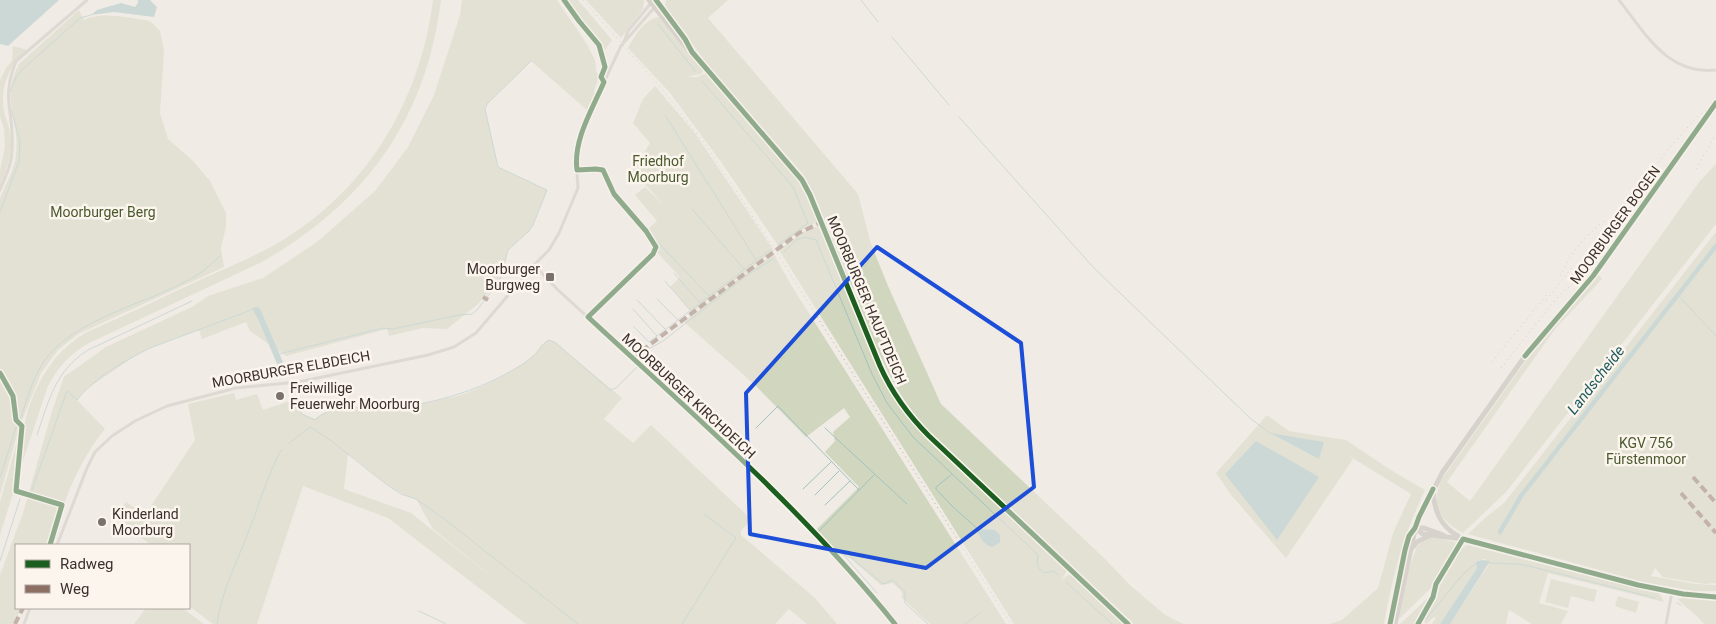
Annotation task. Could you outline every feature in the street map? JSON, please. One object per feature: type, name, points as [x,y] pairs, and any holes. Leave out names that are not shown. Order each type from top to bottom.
[{"type":"main road","name":"MOORBURGER HAUPTDEICH","points":[[654,2],[682,42],[802,180],[880,366],[905,409],[929,436],[1128,624]]},
{"type":"main road","name":"MOORBURGER BOGEN","points":[[1415,528],[1442,474],[1526,356],[1593,276],[1716,103]]},
{"type":"main road","points":[[1433,489],[1434,504],[1443,524],[1450,532],[1463,539]]},
{"type":"main road","points":[[1415,528],[1419,532],[1430,535],[1463,539],[1610,578],[1672,592],[1716,597]]},
{"type":"main road","points":[[1415,528],[1424,528],[1444,536]]},
{"type":"main road","points":[[1395,624],[1415,528]]},
{"type":"main road","points":[[1390,624],[1405,550],[1409,536],[1415,528]]},
{"type":"main road","points":[[1409,553],[1417,542],[1430,535]]},
{"type":"street","points":[[4,84],[16,61],[87,0]]},
{"type":"street","points":[[1619,0],[1666,56],[1687,68],[1705,71],[1716,70]]},
{"type":"street","name":"MOORBURGER ELBDEICH","points":[[57,544],[94,452],[112,436],[135,421],[167,406],[229,390],[255,385],[298,382],[409,360],[454,347],[468,339],[483,326],[549,250],[566,218],[578,188],[576,158],[578,143],[621,46],[654,2]]},
{"type":"street","points":[[0,190],[13,149],[4,99]]},
{"type":"street","points":[[577,170],[603,170],[614,194],[646,231],[655,244],[656,250],[588,317]]},
{"type":"street","name":"MOORBURGER KIRCHDEICH","points":[[534,265],[732,450],[847,566],[895,624]]},
{"type":"street","points":[[1666,624],[1672,592]]},
{"type":"street","points":[[24,624],[30,609]]},
{"type":"highlighted area","points":[[877,247],[1021,343],[1034,487],[926,568],[750,534],[746,393]]},
{"type":"green space","points":[[433,0],[441,0],[433,43],[421,83],[405,120],[384,154],[359,185],[330,214],[297,240],[260,263],[87,344],[75,352],[60,367],[48,386],[18,475],[22,434],[34,394],[43,375],[69,344],[87,332],[246,260],[276,244],[316,217],[343,193],[386,136],[403,104],[417,71],[427,36]]},
{"type":"green space","points":[[462,0],[557,0],[590,50],[599,76],[594,91],[596,95],[588,111],[531,61],[487,104],[485,109],[498,167],[547,190],[533,225],[508,250],[500,280],[478,304],[447,329],[423,328],[389,336],[387,329],[286,356],[250,331],[246,322],[202,339],[199,330],[150,348],[85,390],[77,400],[105,429],[86,456],[72,484],[50,544],[15,544],[15,609],[21,609],[14,624],[0,624],[0,575],[23,513],[53,408],[64,377],[106,347],[192,307],[208,296],[263,278],[317,242],[375,191],[408,147],[434,95],[460,15]]},
{"type":"green space","points":[[566,0],[578,0],[612,40],[605,50]]},
{"type":"green space","points":[[586,0],[644,0],[643,9],[621,38]]},
{"type":"green space","points":[[666,0],[728,0],[708,18],[858,194],[871,244],[941,404],[1104,558],[1130,585],[1164,614],[1183,624],[1134,624],[933,435],[912,411],[882,360],[861,310],[855,288],[852,289],[816,198],[803,174],[708,65],[665,7]]},
{"type":"green space","name":"Moorburger Berg","points":[[79,10],[84,20],[91,17],[107,16],[146,20],[151,22],[160,31],[164,50],[160,113],[168,139],[192,160],[210,181],[226,213],[226,227],[221,248],[224,267],[78,334],[58,350],[41,373],[19,428],[0,495],[0,199],[12,171],[16,155],[11,89],[19,64]]},
{"type":"green space","points":[[659,17],[704,70],[701,74],[689,77],[697,77],[707,73],[800,180],[817,222],[800,231],[779,247],[721,162],[670,93],[628,48],[644,25]]},
{"type":"green space","points":[[13,46],[27,50],[15,63],[7,77],[3,93],[4,111],[10,134],[11,150],[0,187],[0,170],[5,147],[4,129],[0,116],[0,80],[12,61]]},
{"type":"green space","name":"Friedhof Moorburg","points":[[655,86],[695,133],[774,251],[692,312],[670,287],[680,277],[655,250],[656,247],[646,231],[657,221],[635,195],[645,187],[664,205],[633,171],[650,143],[633,123],[643,99]]},
{"type":"green space","points":[[1716,164],[1716,224],[1506,492],[1463,533],[1448,523],[1437,504],[1438,488],[1442,479],[1537,345],[1599,275],[1602,279],[1555,329],[1447,482],[1470,501],[1700,181]]},
{"type":"green space","points":[[816,227],[820,228],[823,233],[885,383],[908,417],[921,432],[1067,571],[1061,580],[1068,575],[1072,575],[1125,624],[1014,624],[779,250],[803,232]]},
{"type":"green space","name":"KGV 756 Fürstenmoor","points":[[1716,232],[1716,583],[1705,584],[1663,577],[1655,568],[1651,576],[1696,584],[1716,585],[1716,591],[1694,591],[1643,582],[1468,534],[1504,503]]},
{"type":"green space","points":[[774,254],[791,285],[1006,624],[930,624],[902,598],[902,592],[893,583],[881,585],[851,559],[835,552],[815,531],[859,487],[825,452],[835,441],[833,432],[850,417],[844,408],[806,437],[754,384],[685,323],[685,321],[739,278]]},
{"type":"green space","points":[[549,340],[556,343],[622,398],[604,419],[633,443],[651,425],[751,519],[741,531],[741,535],[815,598],[837,624],[807,624],[789,609],[775,624],[526,624],[388,518],[303,486],[257,624],[213,624],[190,607],[190,544],[150,544],[114,518],[126,502],[145,515],[195,440],[188,404],[234,393],[236,400],[257,394],[263,410],[293,400],[302,414],[315,419],[327,412],[342,408],[396,408],[432,402],[467,393],[499,378],[530,359]],"holes":[[[348,454],[388,485],[416,499],[433,529],[511,592],[411,513],[344,489]]]},
{"type":"green space","points":[[1267,415],[1289,431],[1346,440],[1389,469],[1425,490],[1399,557],[1384,624],[1329,624],[1342,620],[1378,588],[1393,533],[1411,494],[1346,454],[1353,459],[1286,558],[1231,495],[1216,473]]},
{"type":"green space","points":[[19,435],[14,490],[0,535],[0,502]]},
{"type":"green space","points":[[1432,537],[1455,542],[1456,544],[1432,587],[1398,620],[1409,569],[1417,546]]},
{"type":"green space","points":[[1467,545],[1659,593],[1664,602],[1548,573],[1539,603],[1568,611],[1561,624],[1532,624],[1509,610],[1506,624],[1450,624],[1490,562],[1483,559],[1476,562],[1477,568],[1440,624],[1432,624],[1436,618],[1434,617],[1426,624],[1423,620],[1423,615],[1461,549]]},
{"type":"green space","points":[[1551,579],[1597,590],[1594,602],[1571,596],[1568,608],[1545,602]]},
{"type":"green space","points":[[1432,594],[1417,624],[1400,624]]},
{"type":"green space","points":[[1618,596],[1639,602],[1636,613],[1615,606]]},
{"type":"green space","points":[[1678,599],[1716,601],[1716,624],[1704,624]]},
{"type":"green space","points":[[145,609],[183,609],[204,624],[134,624]]},
{"type":"water","points":[[0,0],[59,0],[8,46],[0,44]]},
{"type":"water","points":[[138,0],[150,0],[157,7],[154,17],[114,12],[91,15],[97,10],[121,3],[135,7]]},
{"type":"water","points":[[258,307],[283,362],[279,365],[252,308]]},
{"type":"water","points":[[1270,433],[1324,442],[1319,459]]},
{"type":"water","points":[[1256,441],[1319,477],[1277,540],[1225,474]]},
{"type":"water","points":[[978,529],[995,530],[1000,535],[1000,542],[993,547],[987,545],[977,531]]},
{"type":"water","points":[[1481,560],[1490,561],[1450,624],[1440,624],[1477,568],[1476,562]]},
{"type":"waterway","points":[[861,0],[878,22]]},
{"type":"waterway","points":[[10,92],[16,77],[22,70],[80,18],[91,15]]},
{"type":"waterway","points":[[658,24],[695,71]]},
{"type":"waterway","points":[[892,37],[949,105]]},
{"type":"waterway","points":[[279,354],[383,328],[393,329],[472,314],[477,310],[500,280],[508,250],[533,225],[547,190],[498,167],[485,109],[487,104],[531,61]]},
{"type":"waterway","points":[[702,81],[793,187],[808,223],[778,245]]},
{"type":"waterway","points":[[0,212],[19,161],[20,141],[10,106]]},
{"type":"waterway","points":[[665,115],[756,260]]},
{"type":"waterway","points":[[959,117],[1094,268],[1251,419],[1270,433]]},
{"type":"waterway","points":[[692,209],[744,269]]},
{"type":"waterway","points":[[650,234],[709,296]]},
{"type":"waterway","points":[[784,252],[798,239],[810,238],[816,240],[872,374],[887,403],[913,437],[1038,555],[1037,563],[1040,570],[1045,573],[1054,571],[1058,575]]},
{"type":"waterway","name":"Landscheide","points":[[1500,532],[1521,496],[1716,246]]},
{"type":"waterway","points":[[634,327],[649,342],[770,250]]},
{"type":"waterway","points":[[20,420],[36,376],[43,363],[56,347],[73,334],[93,323],[179,285],[197,275],[220,256]]},
{"type":"waterway","points":[[641,362],[645,351],[663,341],[746,276],[773,259]]},
{"type":"waterway","points":[[674,273],[700,303]]},
{"type":"waterway","points":[[665,281],[690,310]]},
{"type":"waterway","points":[[1678,295],[1716,336]]},
{"type":"waterway","points":[[657,299],[678,320]]},
{"type":"waterway","points":[[637,300],[665,329]]},
{"type":"waterway","points":[[37,435],[55,387],[68,367],[77,358],[88,350],[192,301]]},
{"type":"waterway","points":[[32,490],[67,391],[77,400],[91,385],[121,364],[150,348],[254,309]]},
{"type":"waterway","points":[[633,309],[657,336]]},
{"type":"waterway","points":[[290,392],[302,414],[315,420],[323,414],[342,408],[392,409],[415,405],[455,395],[481,386],[506,374],[526,362],[549,340],[556,343],[610,390],[616,388],[637,367]]},
{"type":"waterway","points":[[756,428],[778,406],[859,490]]},
{"type":"waterway","points":[[0,478],[17,424]]},
{"type":"waterway","points":[[288,444],[310,427],[330,440],[386,484],[401,494],[416,499],[443,518],[578,624]]},
{"type":"waterway","points":[[825,428],[907,504]]},
{"type":"waterway","points":[[217,624],[226,589],[267,481],[281,450]]},
{"type":"waterway","points":[[803,489],[831,462]]},
{"type":"waterway","points":[[815,495],[839,471]]},
{"type":"waterway","points":[[818,532],[874,475]]},
{"type":"waterway","points":[[951,475],[936,489],[978,529]]},
{"type":"waterway","points":[[825,505],[850,481]]},
{"type":"waterway","points":[[0,561],[20,499]]},
{"type":"waterway","points":[[682,624],[736,538],[704,514]]},
{"type":"waterway","points":[[877,593],[842,553],[843,551],[849,551],[853,559],[883,584],[893,580],[905,592],[905,603],[928,624]]},
{"type":"waterway","points":[[1426,619],[1464,573],[1477,563]]},
{"type":"waterway","points":[[1488,563],[1518,564],[1533,567],[1655,598]]},
{"type":"waterway","points":[[1066,582],[1112,624]]},
{"type":"waterway","points":[[1677,603],[1681,605]]},
{"type":"waterway","points":[[419,611],[446,624]]},
{"type":"waterway","points":[[965,624],[980,613]]},
{"type":"railway","points":[[583,0],[662,89],[708,148],[782,261],[1011,624]]},
{"type":"railway","points":[[1501,368],[1556,299],[1592,265],[1628,213],[1654,168],[1669,148],[1697,117],[1716,103]]},
{"type":"railway","points":[[1696,169],[1716,134]]},
{"type":"railway","points":[[1596,238],[1634,192]]},
{"type":"railway","points":[[1560,276],[1579,245],[1605,220]]},
{"type":"railway","points":[[1572,275],[1605,235]]},
{"type":"railway","points":[[1546,300],[1574,265]]},
{"type":"railway","points":[[1492,362],[1547,294]]},
{"type":"marked path","points":[[632,358],[799,233],[822,222]]},
{"type":"marked path","points":[[483,297],[488,300]]},
{"type":"marked path","points":[[1693,477],[1716,503]]},
{"type":"marked path","points":[[1681,493],[1716,533]]},
{"type":"marked path","points":[[15,624],[22,609]]},
{"type":"cycle path","points":[[564,0],[599,45],[605,67],[601,77],[604,82],[581,136],[578,148],[577,170],[603,170],[614,194],[646,231],[656,247],[653,254],[588,317],[708,427],[786,503],[824,542],[895,624]]},
{"type":"cycle path","points":[[656,0],[685,39],[692,52],[802,180],[810,195],[880,366],[890,386],[908,412],[929,436],[1128,624]]},
{"type":"cycle path","points":[[1525,356],[1593,276],[1716,103]]},
{"type":"cycle path","points":[[0,373],[13,396],[16,420],[22,426],[16,491],[62,505],[50,544]]},
{"type":"cycle path","points":[[1390,624],[1409,536],[1415,528],[1433,489]]},
{"type":"cycle path","points":[[1418,624],[1433,597],[1436,584],[1463,539],[1638,585],[1683,594],[1716,597]]},
{"type":"place","name":"Moorburger Burgweg","points":[[550,277]]},
{"type":"place","name":"Freiwillige Feuerwehr Moorburg","points":[[280,396]]},
{"type":"place","name":"Kinderland Moorburg","points":[[102,522]]}]
